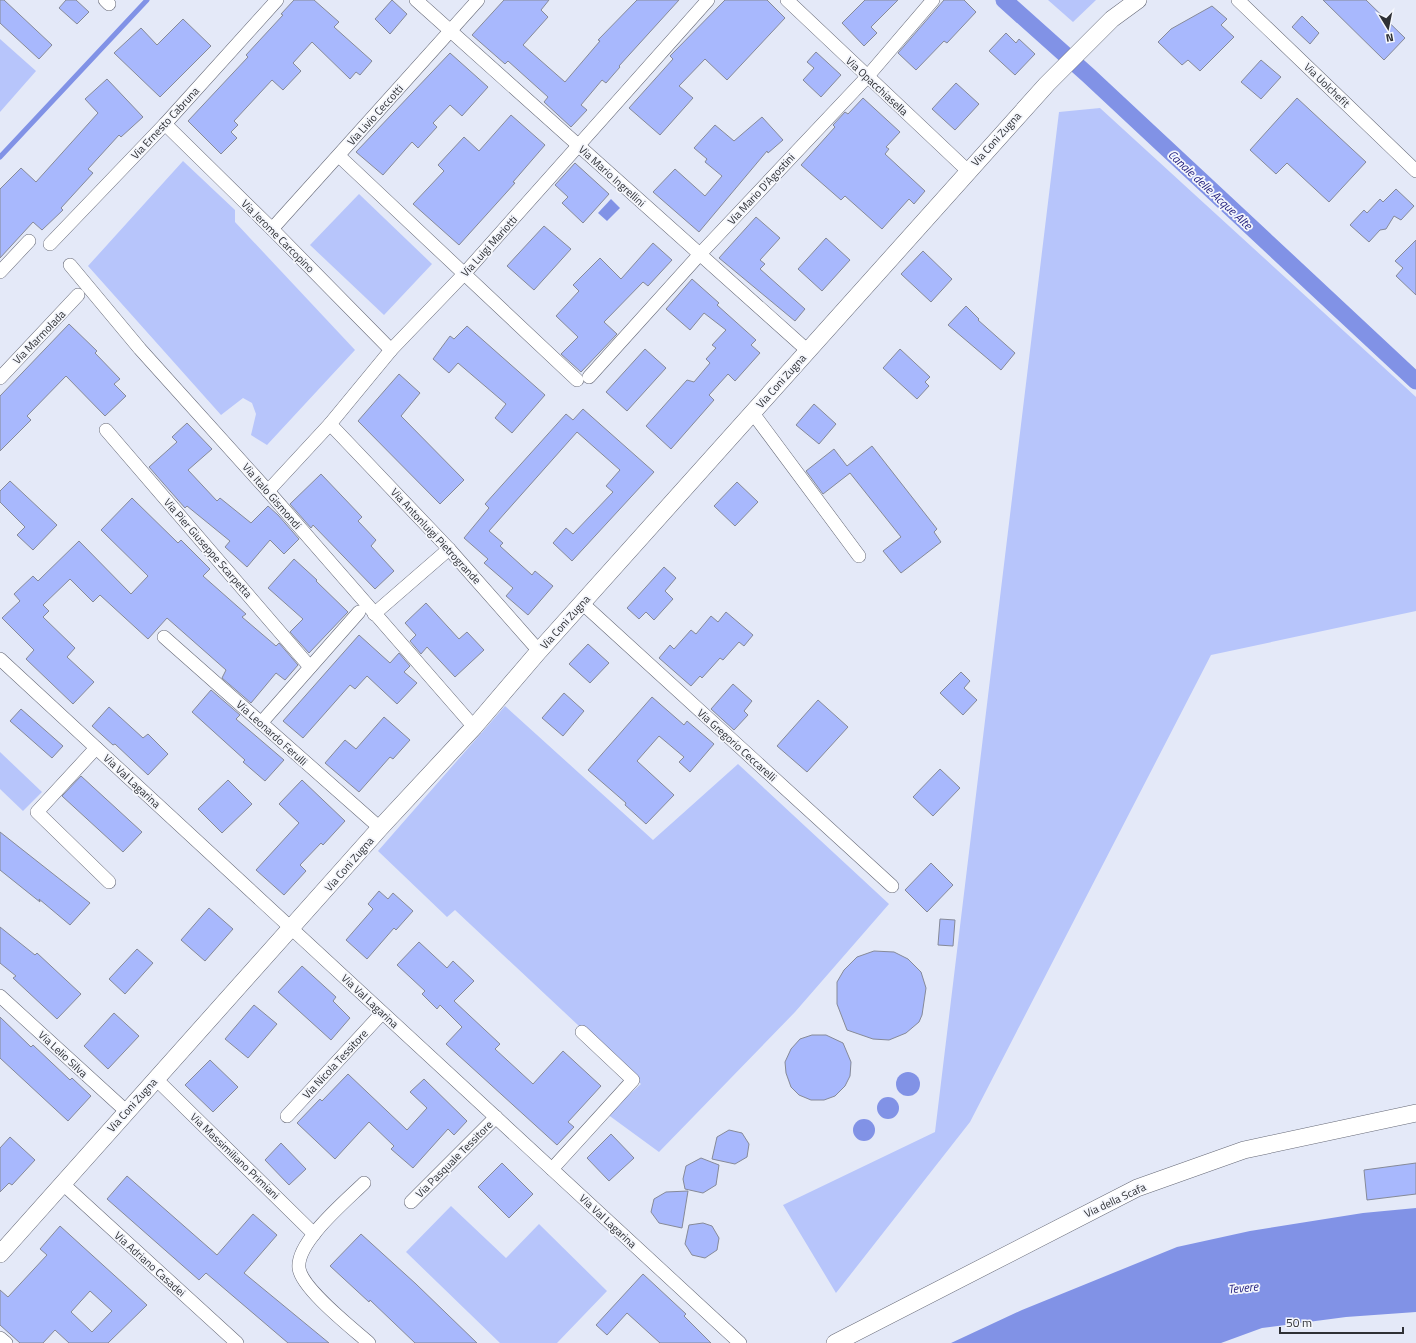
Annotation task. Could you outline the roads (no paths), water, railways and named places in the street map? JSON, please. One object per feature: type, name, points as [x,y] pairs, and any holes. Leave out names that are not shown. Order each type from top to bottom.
[{"type":"street","name":"Via Ernesto Cabruna","points":[[50,244],[165,124],[277,0]]},
{"type":"street","name":"Via Mario Ingrellini","points":[[416,0],[808,351]]},
{"type":"street","name":"Via Livio Ceccotti","points":[[272,229],[478,0]]},
{"type":"street","name":"Via Luigi Mariotti","points":[[268,491],[330,424],[391,350],[464,274],[708,0]]},
{"type":"street","name":"Via Opacchiasella","points":[[787,0],[968,171]]},
{"type":"street","name":"Via Mario D'Agostini","points":[[464,274],[583,379],[867,77],[933,0]]},
{"type":"street","name":"Via Coni Zugna","points":[[0,1254],[380,828],[474,727],[539,651],[968,171],[1047,84],[1088,42],[1112,19],[1138,0]]},
{"type":"street","name":"Via Uolchefit","points":[[1238,0],[1416,171]]},
{"type":"street","name":"Via Jerome Carcopino","points":[[165,124],[272,229],[391,350]]},
{"type":"street","points":[[339,156],[464,274]]},
{"type":"street","points":[[0,272],[29,241]]},
{"type":"street","name":"Via Italo Gismondi","points":[[70,265],[140,349],[268,491],[474,727]]},
{"type":"street","name":"Via Marmolada","points":[[0,378],[78,295]]},
{"type":"street","points":[[752,412],[859,556]]},
{"type":"street","name":"Via Antonluigi Pietrogrande","points":[[330,424],[450,549],[539,651]]},
{"type":"street","name":"Via Pier Giuseppe Scarpetta","points":[[106,430],[310,667]]},
{"type":"street","points":[[374,614],[450,549]]},
{"type":"street","name":"Via Gregorio Ceccarelli","points":[[582,603],[892,886]]},
{"type":"street","points":[[261,723],[359,612]]},
{"type":"street","name":"Via Leonardo Ferulli","points":[[164,637],[380,828]]},
{"type":"street","name":"Via Val Lagarina","points":[[0,659],[740,1343]]},
{"type":"street","points":[[96,748],[37,812],[109,882]]},
{"type":"street","name":"Via Lelio Silva","points":[[0,996],[126,1111]]},
{"type":"street","name":"Via Nicola Tessitore","points":[[287,1116],[382,1013]]},
{"type":"street","points":[[552,1169],[633,1080],[582,1032]]},
{"type":"street","name":"Via Massimiliano Primiani","points":[[156,1079],[314,1234]]},
{"type":"street","name":"Via della Scafa","points":[[835,1343],[1137,1188],[1244,1150],[1416,1113]]},
{"type":"street","name":"Via Pasquale Tessitore","points":[[411,1202],[496,1117]]},
{"type":"street","points":[[364,1183],[314,1234],[303,1250],[299,1261],[299,1269],[303,1280],[320,1299],[368,1343]]},
{"type":"street","name":"Via Adriano Casadei","points":[[63,1184],[237,1343]]},
{"type":"street","points":[[0,1338],[6,1343]]},
{"type":"water","points":[[611,199],[620,208],[607,221],[598,213]]},
{"type":"water","points":[[908,1072],[916,1076],[920,1084],[916,1092],[908,1096],[900,1092],[896,1084],[900,1076]]},
{"type":"water","points":[[884,1097],[892,1097],[899,1104],[899,1112],[892,1119],[884,1119],[877,1112],[877,1104]]},
{"type":"water","points":[[860,1119],[868,1119],[875,1126],[875,1134],[868,1141],[860,1141],[853,1134],[853,1126]]},
{"type":"water","name":"Tevere","points":[[1416,1208],[1416,1312],[1346,1317],[1262,1328],[1221,1343],[951,1343],[1022,1310],[1177,1247],[1250,1231],[1363,1213]]},
{"type":"waterway","points":[[0,157],[147,0]]},
{"type":"waterway","name":"Canale delle Acque Alte","points":[[1004,0],[1088,75],[1416,381]]}]
